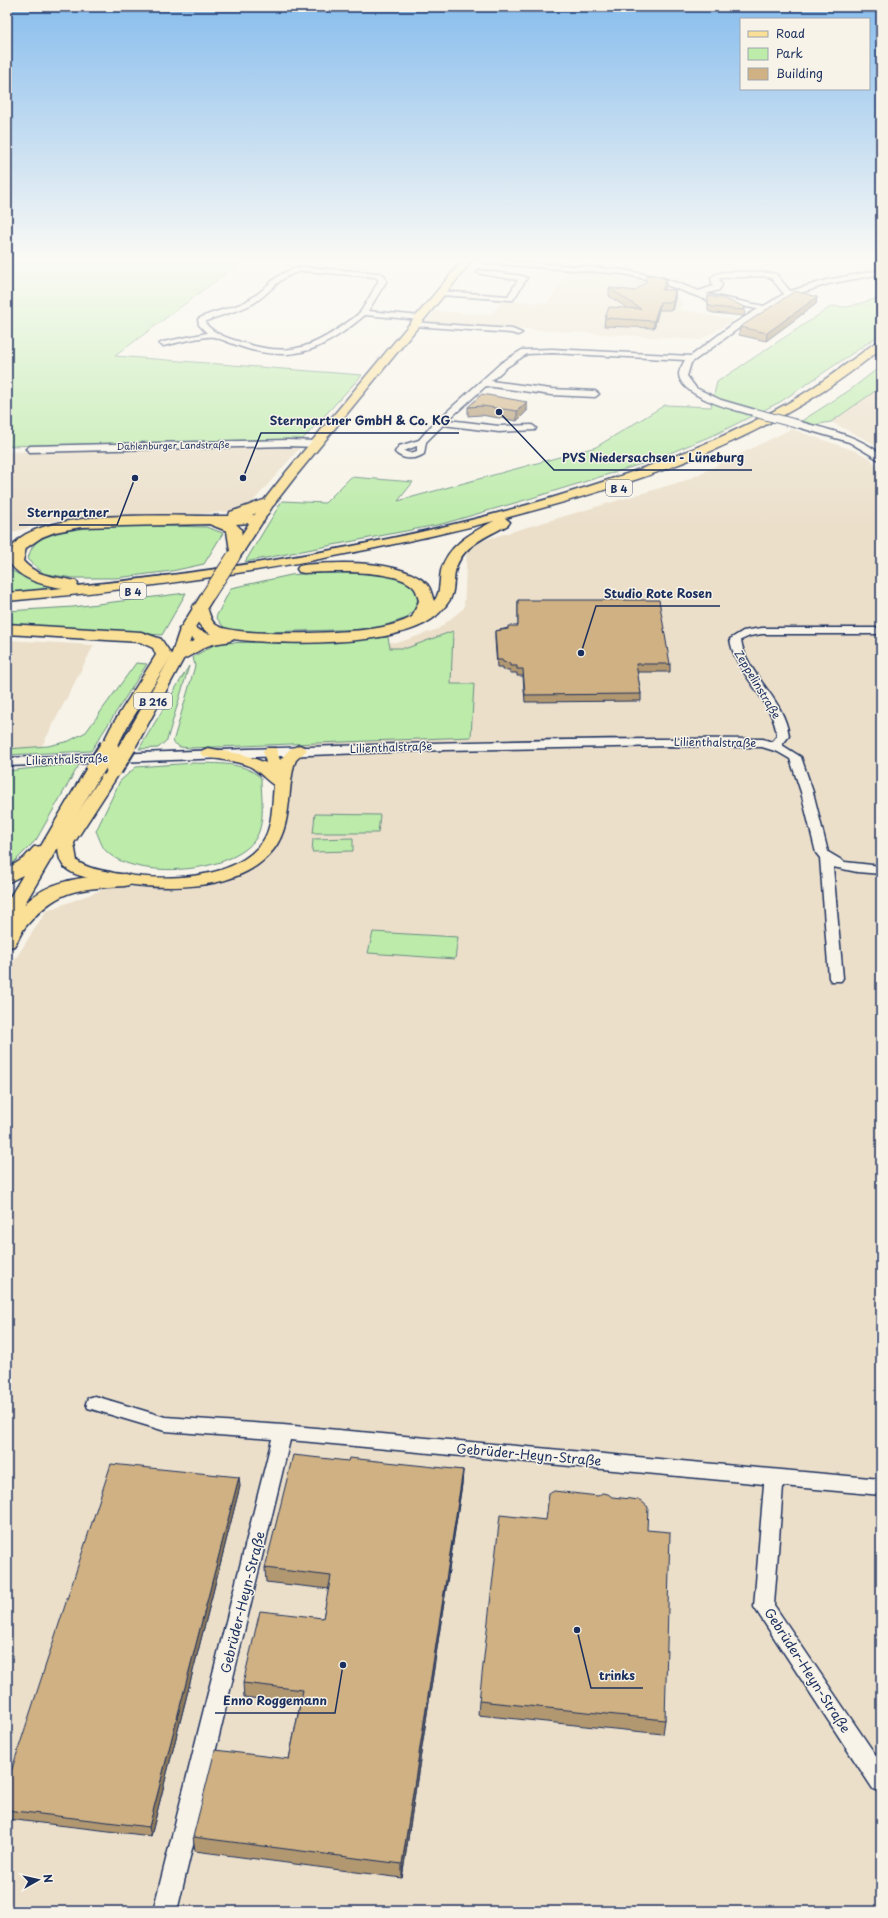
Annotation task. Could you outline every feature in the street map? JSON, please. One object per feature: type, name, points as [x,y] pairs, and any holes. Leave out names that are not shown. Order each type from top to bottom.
[{"type":"highway","points":[[759,417],[818,390],[872,351]]},
{"type":"highway","name":"B 4","points":[[7,605],[162,588],[258,574],[383,550],[503,522],[578,501],[640,480],[731,444],[791,416],[828,393],[881,355]]},
{"type":"highway","name":"B 4","points":[[7,597],[130,585],[200,575],[375,544],[522,510],[631,476],[718,442],[759,417]]},
{"type":"highway","points":[[7,545],[38,530],[79,521],[225,516],[248,512],[271,501]]},
{"type":"highway","points":[[225,516],[258,520]]},
{"type":"highway","points":[[202,520],[224,524],[234,529],[235,554]]},
{"type":"highway","points":[[200,575],[95,584],[51,582],[28,574],[16,562],[16,554],[22,544],[32,536],[64,526],[104,522],[258,520]]},
{"type":"highway","points":[[204,601],[202,617],[208,627],[214,630],[233,634],[259,636],[336,637],[375,634],[418,621],[429,615],[443,600],[449,568],[459,550],[481,534],[503,522]]},
{"type":"highway","points":[[258,574],[344,566],[375,568],[394,572],[418,584],[426,596],[426,607],[418,621]]},
{"type":"highway","points":[[7,629],[140,637],[154,640],[171,656],[212,639]]},
{"type":"highway","points":[[187,629],[197,636],[212,639],[259,636]]},
{"type":"highway","name":"B 216","points":[[7,942],[13,920],[60,842],[96,769],[119,727],[171,656]]},
{"type":"highway","points":[[7,877],[31,862],[43,848],[60,842]]},
{"type":"highway","points":[[13,920],[26,916],[40,900],[53,892],[82,883],[125,880]]},
{"type":"main road","points":[[271,501],[394,351]]},
{"type":"main road","name":"B 216","points":[[60,842],[114,769],[128,746],[171,656],[204,601],[271,501]]},
{"type":"main road","points":[[60,842],[65,856],[76,868],[125,880],[192,882],[221,876],[240,868],[256,858],[272,843],[278,825],[280,802],[287,761],[299,750]]},
{"type":"main road","points":[[271,751],[280,802]]},
{"type":"main road","points":[[208,753],[240,758],[257,763],[269,770],[276,779]]},
{"type":"street","points":[[271,351],[295,352],[298,351]]},
{"type":"street","points":[[422,442],[441,422],[504,365],[525,352],[552,351],[692,358]]},
{"type":"street","points":[[703,351],[692,358],[684,368],[683,376],[693,390],[706,398],[759,417],[797,424],[856,443],[871,450],[881,458]]},
{"type":"street","points":[[484,383],[543,391],[595,394]]},
{"type":"street","points":[[441,422],[499,429],[532,428]]},
{"type":"street","name":"Dahlenburger Landstraße","points":[[30,449],[279,443],[316,444]]},
{"type":"street","name":"Zeppelinstraße","points":[[775,746],[783,736],[781,723],[736,649],[735,639],[742,635],[762,631],[881,632]]},
{"type":"street","name":"Lilienthalstraße","points":[[7,762],[299,750],[663,742],[749,742],[775,746]]},
{"type":"street","points":[[775,746],[789,752],[798,764],[822,853],[826,858],[842,865],[864,870],[881,870]]},
{"type":"street","points":[[826,858],[836,978]]},
{"type":"street","name":"Gebrüder-Heyn-Straße","points":[[95,1403],[165,1424],[283,1432],[881,1487]]},
{"type":"street","name":"Gebrüder-Heyn-Straße","points":[[165,1911],[283,1432]]},
{"type":"street","name":"Gebrüder-Heyn-Straße","points":[[774,1477],[764,1607],[881,1782]]},
{"type":"shaded area","points":[[881,387],[881,451],[871,442],[831,422]]},
{"type":"shaded area","points":[[791,429],[856,451],[871,459],[881,472],[881,1911],[7,1911],[7,972],[46,911],[112,886],[161,888],[207,885],[239,874],[267,858],[286,827],[312,644],[400,642],[438,629],[464,608],[467,545],[687,480]]},
{"type":"shaded area","points":[[289,445],[299,449],[249,506],[234,511],[200,514],[77,517],[43,523],[7,534],[7,452]]},
{"type":"shaded area","points":[[7,640],[94,645],[40,750],[7,757]]},
{"type":"green space","points":[[7,351],[122,351],[115,356],[362,375],[303,439],[7,446]]},
{"type":"green space","points":[[765,351],[856,351],[780,402],[716,434],[648,462],[442,524],[245,562],[282,501],[325,503],[351,477],[413,482],[398,501],[596,447],[665,405],[711,407],[717,382]]},
{"type":"green space","points":[[881,366],[881,387],[831,422],[813,425],[800,422],[850,390]]},
{"type":"green space","points":[[124,525],[206,527],[223,533],[204,564],[172,571],[116,578],[74,578],[44,574],[28,559],[34,545],[41,539],[51,535],[76,529]]},
{"type":"green space","points":[[7,560],[9,569],[24,577],[48,583],[73,586],[7,593]]},
{"type":"green space","points":[[344,570],[393,576],[412,585],[418,597],[416,607],[407,618],[374,629],[260,632],[225,629],[216,617],[231,588],[291,575]]},
{"type":"green space","points":[[186,593],[162,635],[7,625],[7,611],[73,607]]},
{"type":"green space","points":[[453,631],[451,684],[474,684],[471,737],[190,748],[180,747],[173,742],[195,666],[193,657],[217,643],[355,640],[388,637],[390,648],[407,648]]},
{"type":"green space","points":[[136,663],[147,664],[91,751],[7,755],[7,749],[48,746],[69,741],[86,732]]},
{"type":"green space","points":[[189,666],[167,740],[158,748],[139,749]]},
{"type":"green space","points":[[80,763],[36,840],[7,869],[7,771]]},
{"type":"green space","points":[[193,763],[229,764],[246,769],[261,778],[262,816],[256,838],[244,850],[228,859],[207,866],[184,869],[139,867],[121,861],[107,852],[96,831],[120,781],[136,767]]},
{"type":"green space","points":[[315,814],[380,815],[378,833],[313,833]]},
{"type":"green space","points":[[353,838],[353,851],[312,852],[313,839]]},
{"type":"green space","points":[[373,932],[458,937],[455,959],[368,953]]},
{"type":"building","points":[[482,394],[527,402],[517,411],[482,406],[468,407]]},
{"type":"building","points":[[518,600],[659,600],[670,664],[636,664],[641,694],[525,695],[523,669],[517,669],[517,666],[510,666],[510,663],[503,662],[503,660],[497,660],[495,631],[508,629],[508,626],[518,626]]},
{"type":"building","points":[[293,1455],[348,1461],[349,1458],[463,1470],[402,1864],[193,1837],[215,1750],[289,1759],[303,1690],[243,1683],[260,1611],[323,1618],[331,1576],[265,1568]]},
{"type":"building","points":[[111,1464],[239,1477],[149,1827],[7,1810],[7,1784]]},
{"type":"building","points":[[554,1491],[598,1496],[602,1493],[608,1494],[612,1497],[640,1500],[648,1507],[647,1530],[670,1532],[665,1720],[479,1701],[500,1515],[546,1520],[549,1494]]},
{"type":"place","name":"PVS Niedersachsen - Lüneburg","points":[[499,412]]},
{"type":"place","name":"Sternpartner","points":[[135,478]]},
{"type":"place","name":"Sternpartner GmbH & Co. KG","points":[[243,478]]},
{"type":"place","name":"Studio Rote Rosen","points":[[581,653]]},
{"type":"place","name":"trinks","points":[[577,1630]]},
{"type":"place","name":"Enno Roggemann","points":[[343,1665]]}]
